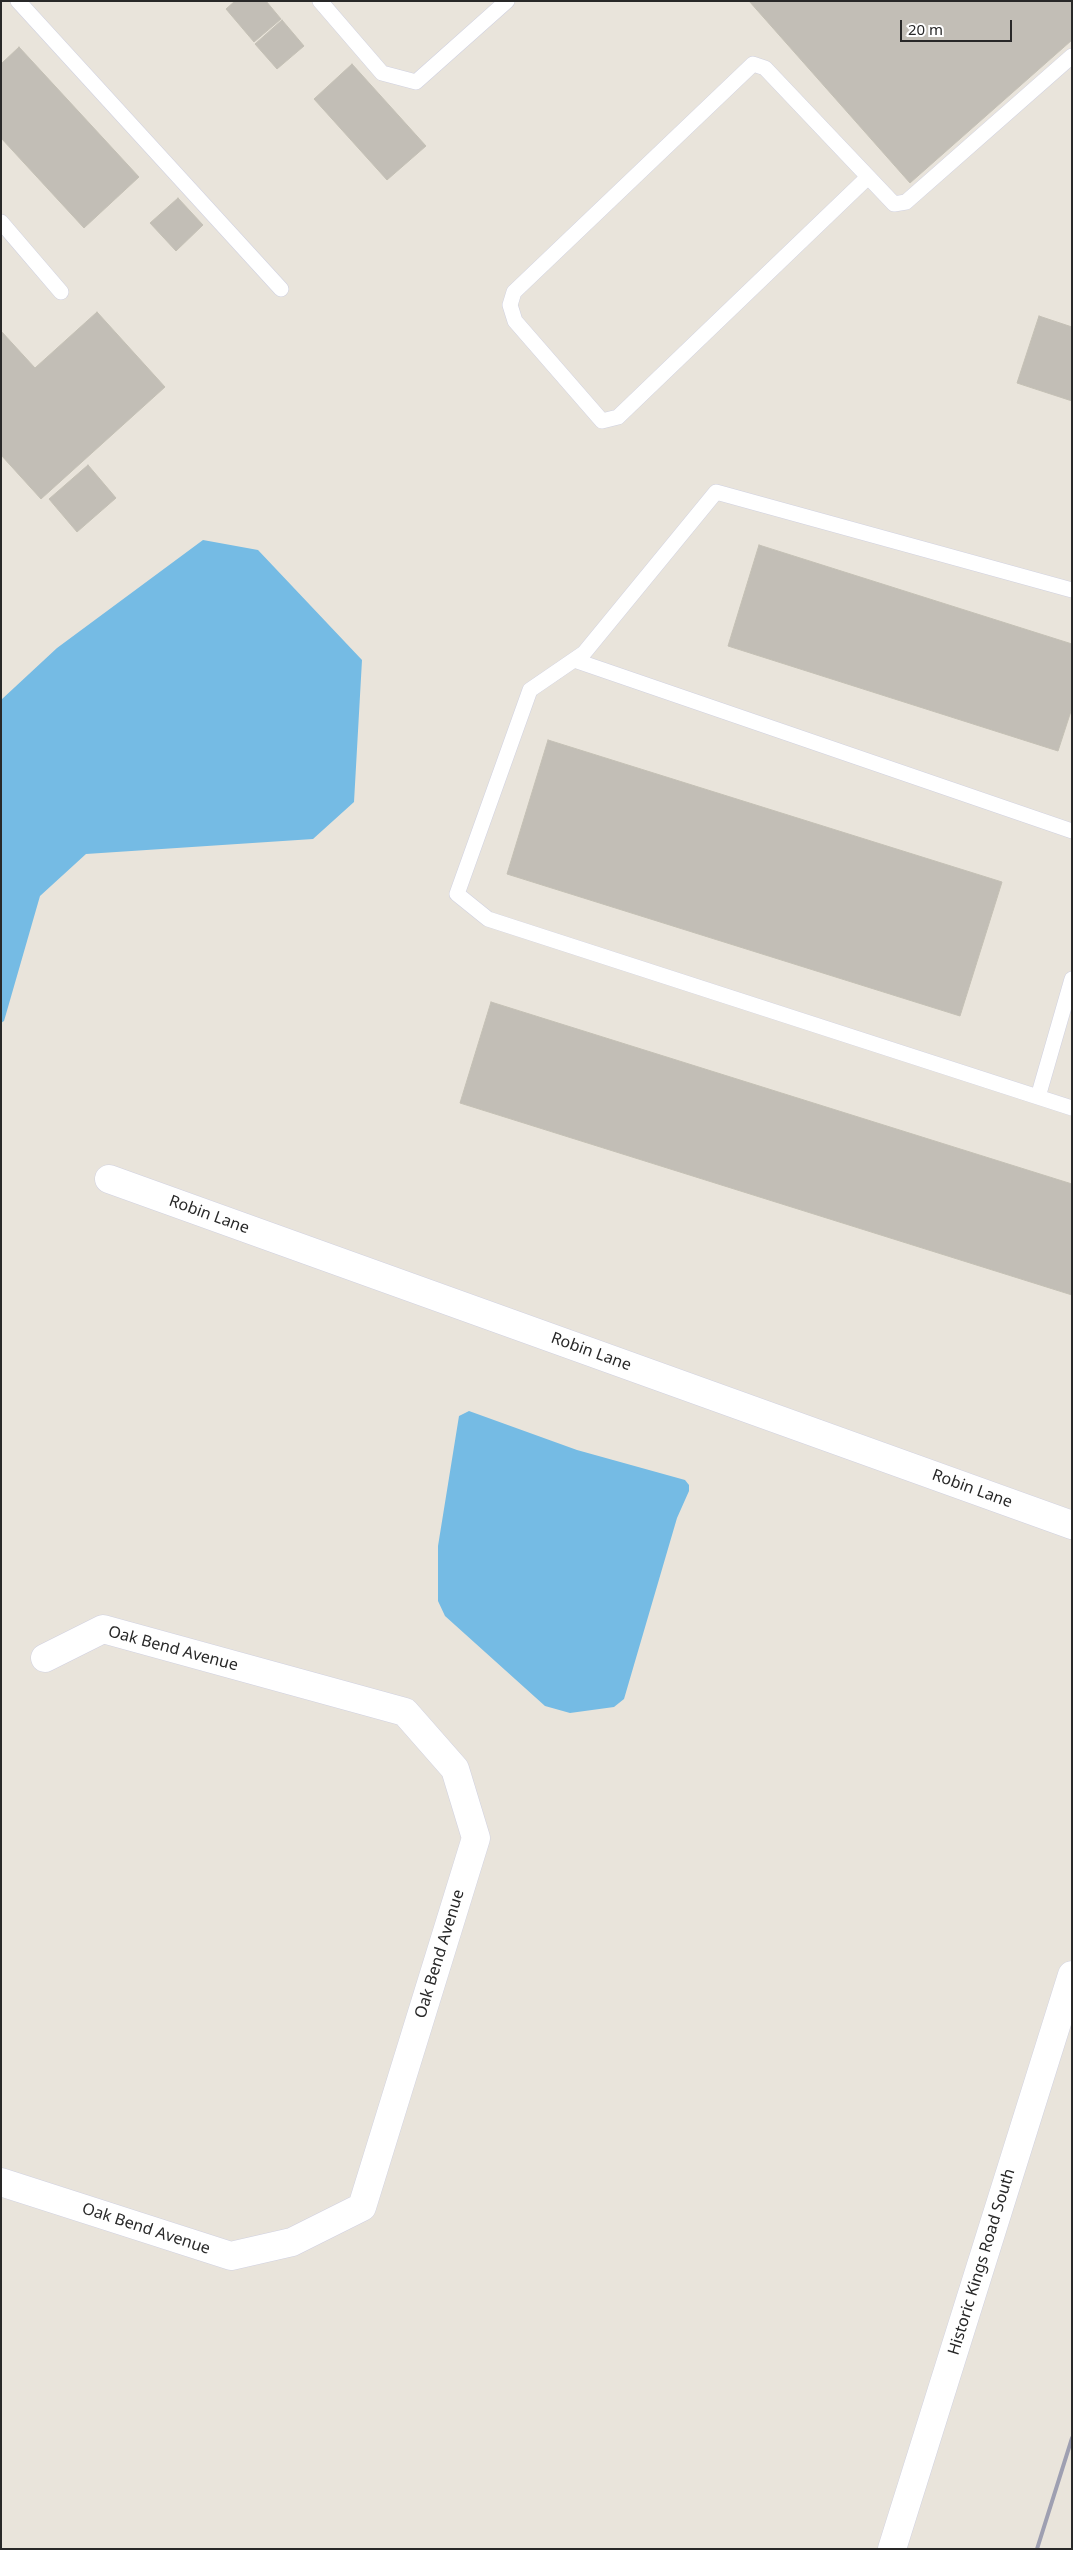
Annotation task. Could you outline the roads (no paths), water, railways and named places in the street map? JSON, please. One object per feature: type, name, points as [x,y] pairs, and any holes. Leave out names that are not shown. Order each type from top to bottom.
[{"type":"street","name":"Robin Lane","points":[[109,1179],[1072,1525]]},
{"type":"street","name":"Oak Bend Avenue","points":[[1,2182],[231,2256],[292,2242],[362,2207],[476,1838],[455,1769],[405,1712],[103,1629],[45,1658]]},
{"type":"street","name":"Historic Kings Road South","points":[[892,2549],[1072,1975]]},
{"type":"lane","points":[[18,1],[282,290]]},
{"type":"lane","points":[[320,1],[382,73],[416,82],[507,1]]},
{"type":"lane","points":[[868,177],[618,417],[602,421],[515,321],[510,305],[514,292],[753,64],[765,68],[894,204],[906,202],[1072,56]]},
{"type":"lane","points":[[1,222],[61,292]]},
{"type":"lane","points":[[1072,590],[716,492],[584,653],[530,690],[457,894],[488,919],[1072,1108]]},
{"type":"lane","points":[[574,660],[1072,831]]},
{"type":"lane","points":[[1038,1097],[1072,979]]},
{"type":"water","points":[[203,540],[258,550],[362,660],[354,802],[313,839],[86,854],[40,896],[4,1021],[1,1023],[1,700],[57,648]]},
{"type":"water","points":[[469,1411],[577,1450],[685,1480],[689,1485],[689,1491],[677,1518],[624,1699],[614,1707],[570,1713],[545,1706],[445,1616],[438,1601],[438,1546],[459,1416]]},
{"type":"railway","points":[[1037,2549],[1072,2438]]}]
